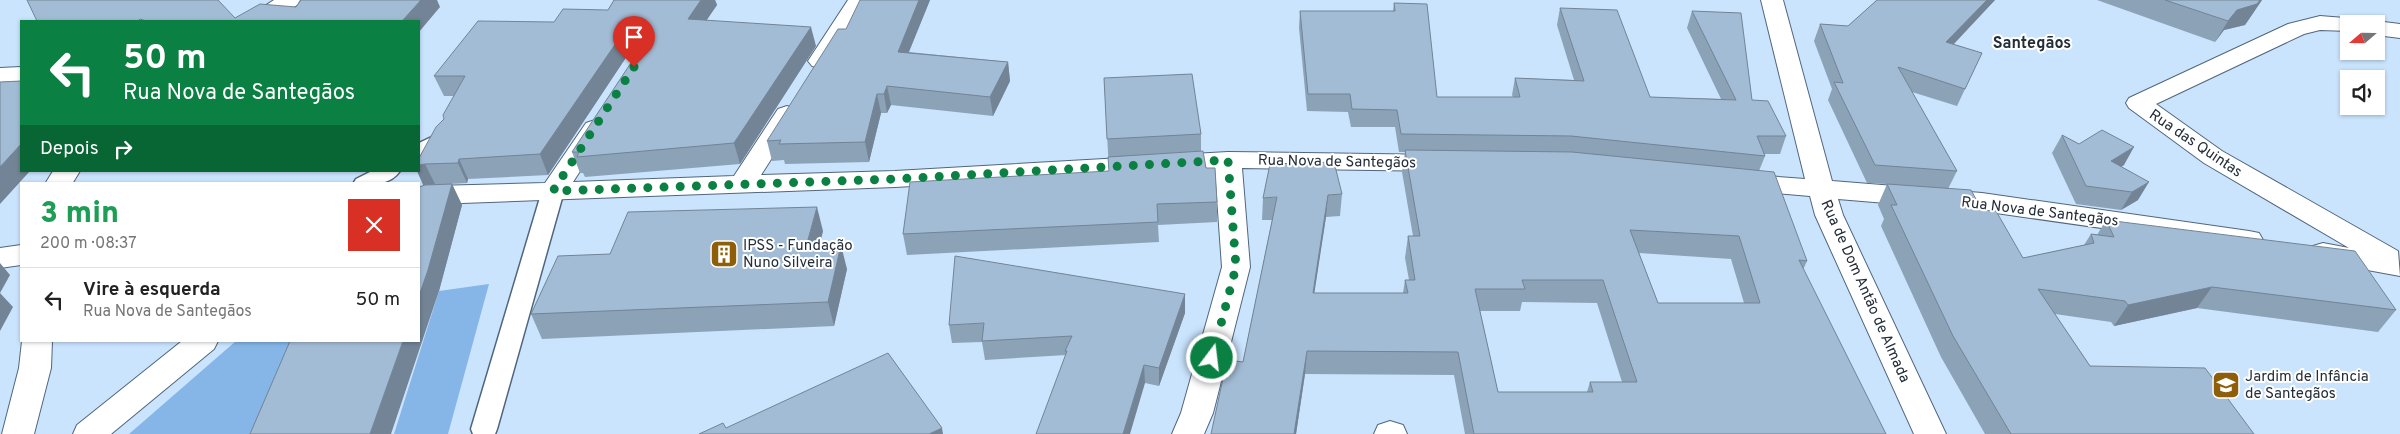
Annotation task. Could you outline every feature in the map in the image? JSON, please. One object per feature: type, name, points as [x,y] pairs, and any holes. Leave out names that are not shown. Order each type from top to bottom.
[{"type":"street","points":[[258,20],[289,0]]},
{"type":"street","points":[[742,185],[859,0]]},
{"type":"street","name":"Rua de Dom Antão de Almada","points":[[1772,0],[1829,215],[1930,434]]},
{"type":"street","name":"Rua das Quintas","points":[[2340,24],[2320,23],[2296,29],[2138,103],[2213,157],[2400,266]]},
{"type":"street","points":[[2385,29],[2400,31]]},
{"type":"street","points":[[0,75],[20,74]]},
{"type":"street","points":[[553,191],[606,109]]},
{"type":"street","points":[[1188,434],[1197,413],[1236,267],[1228,160]]},
{"type":"street","name":"Rua Nova de Santegãos","points":[[420,199],[435,195],[742,185],[1228,160],[1467,163]]},
{"type":"street","name":"Rua Nova de Santegãos","points":[[1714,179],[1822,190],[1982,202],[2211,233],[2400,266]]},
{"type":"street","points":[[0,258],[20,255]]},
{"type":"street","points":[[18,434],[36,368],[37,342]]},
{"type":"street","points":[[89,434],[202,342]]},
{"type":"lane","points":[[420,151],[442,138]]},
{"type":"lane","points":[[368,182],[387,172]]},
{"type":"lane","points":[[484,428],[553,191]]},
{"type":"shaded area","points":[[489,284],[448,434],[394,434],[439,291]]},
{"type":"shaded area","points":[[235,342],[297,342],[256,434],[129,434]]},
{"type":"building","points":[[27,0],[218,0],[235,18],[260,4],[296,7],[301,0],[421,0],[403,20],[37,20]]},
{"type":"building","points":[[614,0],[701,0],[688,19],[811,27],[734,143],[577,157],[579,152],[572,152],[650,34],[646,27],[636,25],[627,27],[540,154],[459,159],[458,163],[420,165],[420,156],[436,127],[444,119],[443,115],[465,76],[434,76],[478,21],[554,22],[563,9],[608,10]]},
{"type":"building","points":[[860,0],[919,0],[898,52],[1008,62],[990,97],[887,86],[884,94],[877,94],[865,142],[779,144],[781,140],[767,141],[838,29],[846,29]]},
{"type":"building","points":[[1877,0],[1987,0],[1946,42],[1982,53],[1965,89],[1898,67],[1957,171],[1875,165],[1834,82],[1843,83],[1820,24],[1848,26]]},
{"type":"building","points":[[2165,0],[2260,0],[2257,4],[2237,10],[2228,21]]},
{"type":"building","points":[[1394,3],[1427,4],[1437,97],[1520,97],[1515,78],[1584,81],[1560,8],[1617,10],[1650,97],[1736,100],[1692,11],[1741,13],[1752,100],[1768,101],[1786,136],[1757,136],[1765,156],[1571,136],[1401,134],[1397,110],[1352,109],[1350,94],[1308,94],[1300,11],[1395,11]]},
{"type":"building","points":[[1192,74],[1201,134],[1107,139],[1104,78]]},
{"type":"building","points":[[20,81],[20,145],[0,167],[0,82]]},
{"type":"building","points":[[2102,130],[2134,147],[2111,161],[2149,182],[2132,192],[2086,186],[2062,135],[2079,144]]},
{"type":"building","points":[[1405,150],[1572,152],[1774,172],[1807,261],[1799,260],[1886,434],[1474,434],[1458,352],[1307,351],[1294,434],[1211,434],[1227,360],[1243,362],[1277,197],[1263,198],[1270,164],[1334,162],[1342,194],[1328,195],[1313,293],[1408,293],[1405,280],[1415,280],[1408,236],[1420,236]],"holes":[[[1630,230],[1739,236],[1760,303],[1658,303]],[[1522,280],[1603,280],[1637,382],[1590,382],[1593,392],[1498,392],[1475,289],[1525,289]]]},
{"type":"building","points":[[1203,151],[1206,168],[1215,168],[1217,202],[1157,204],[1158,222],[903,234],[910,182],[1109,171],[1108,157]]},
{"type":"building","points":[[452,184],[420,293],[420,187]]},
{"type":"building","points":[[1887,184],[1971,190],[1982,210],[1996,211],[2023,258],[2094,243],[2091,234],[2114,237],[2106,220],[2355,251],[2396,310],[2212,287],[2128,305],[2125,301],[2038,289],[2090,366],[2205,368],[2254,434],[2011,434],[1953,336],[1891,205],[1897,205]]},
{"type":"building","points":[[817,207],[806,247],[841,245],[828,302],[531,314],[558,256],[610,254],[628,212]]},
{"type":"building","points":[[955,256],[1185,294],[1159,368],[1144,365],[1123,434],[1036,434],[1072,336],[982,341],[984,323],[949,325]]},
{"type":"building","points":[[290,342],[403,342],[370,434],[250,434]]},
{"type":"building","points":[[888,353],[942,428],[929,434],[699,434],[723,423],[726,428]]},
{"type":"place","name":"IPSS - Fundação Nuno Silveira","points":[[724,254]]},
{"type":"place","name":"Jardim de Infância de Santegãos","points":[[2226,385]]},
{"type":"district","name":"Santegãos","points":[[2032,42]]},
{"type":"route","points":[[634,67],[553,191],[895,179],[1228,160],[1236,267],[1212,358]]}]
